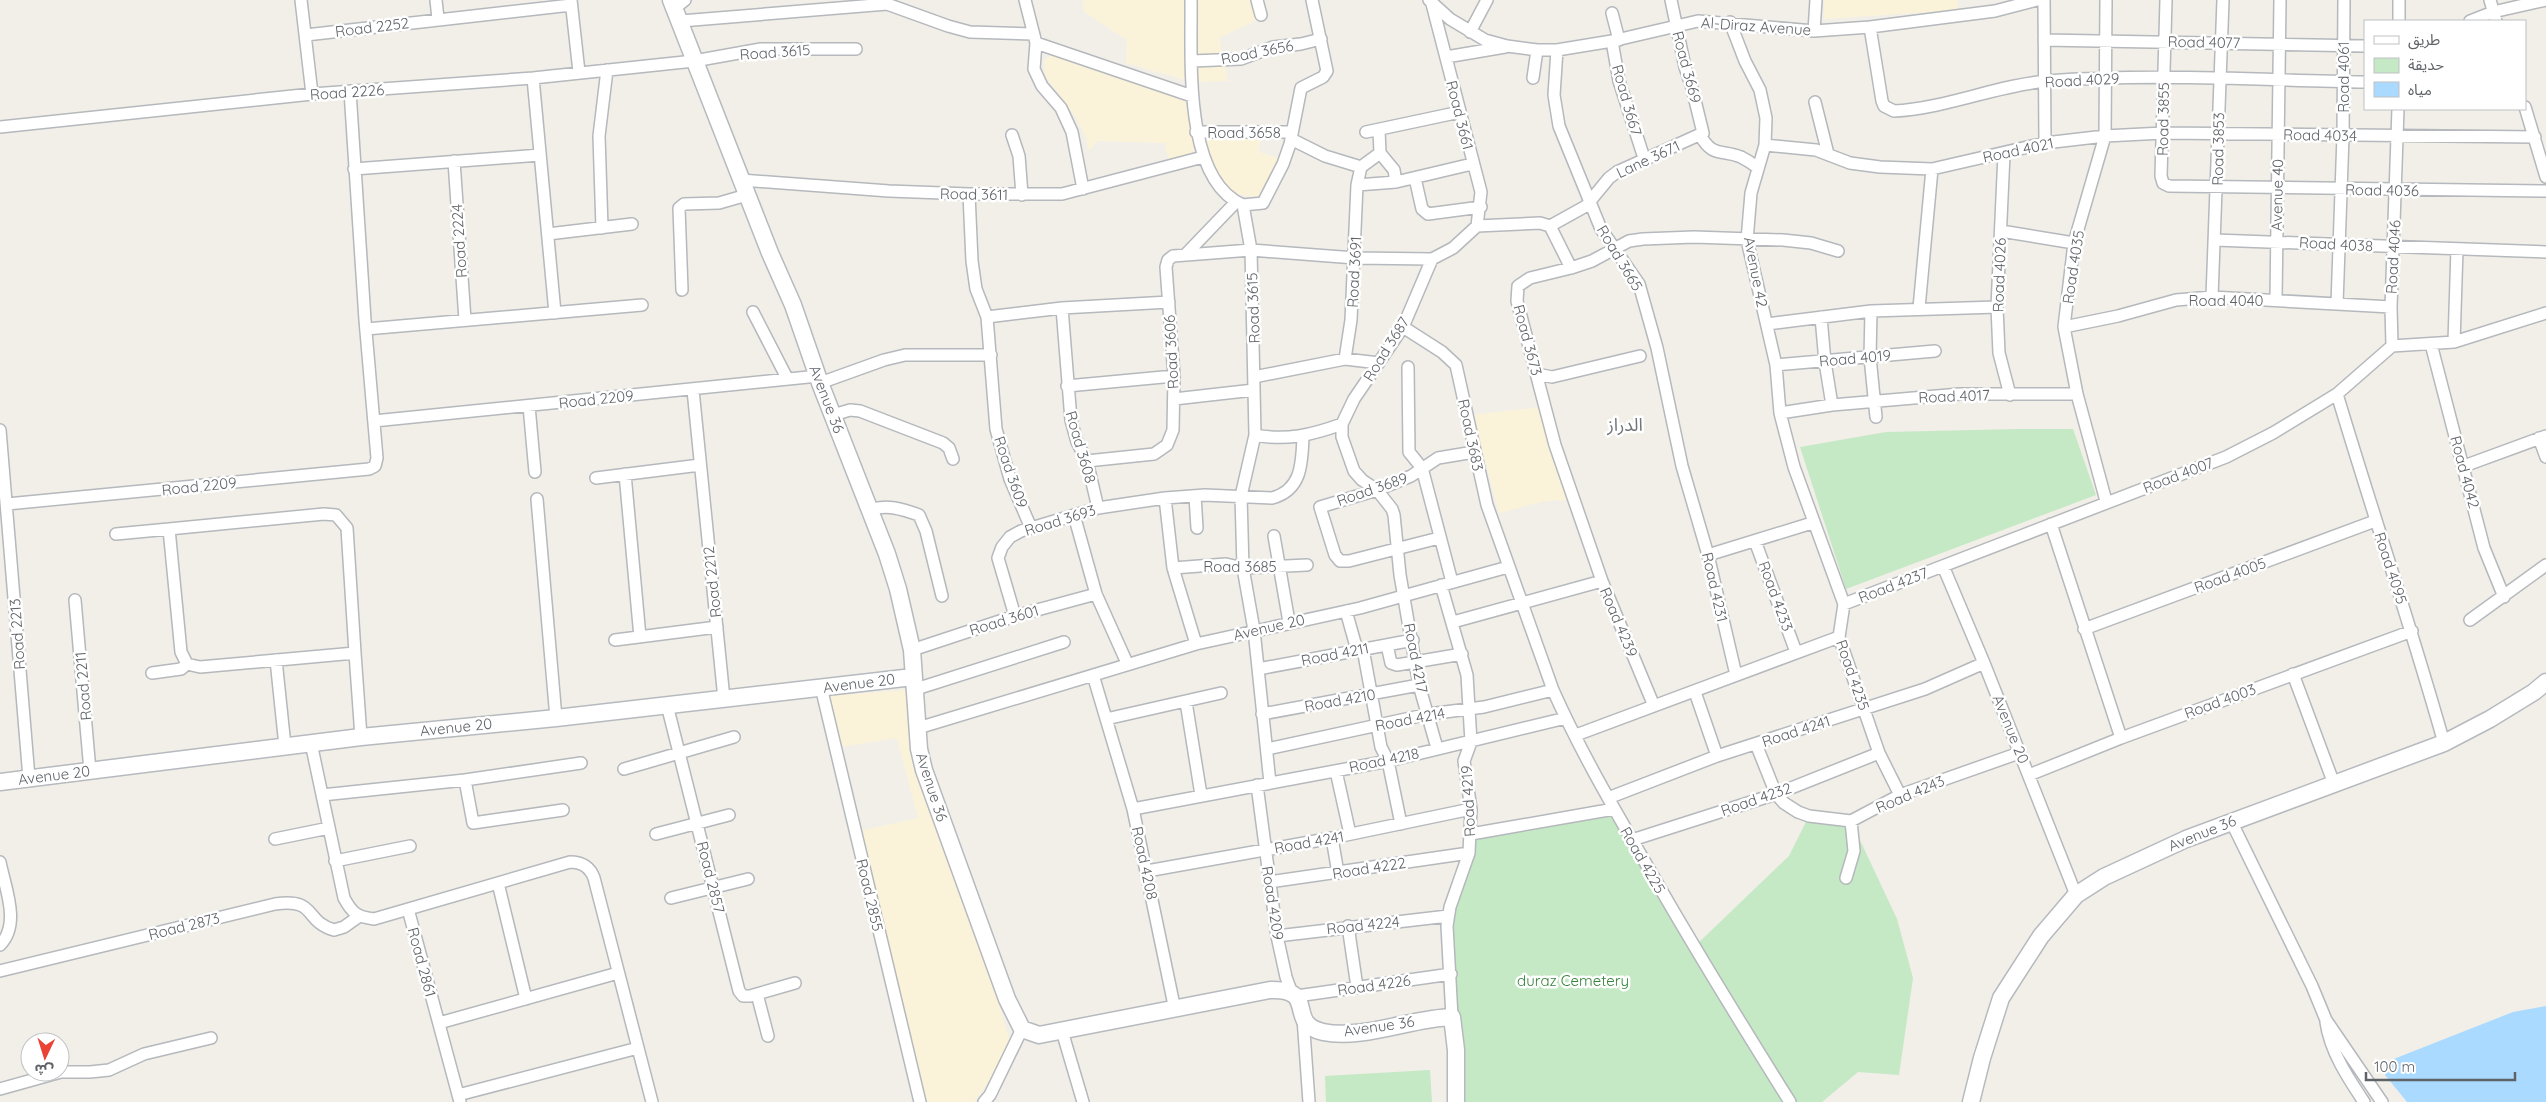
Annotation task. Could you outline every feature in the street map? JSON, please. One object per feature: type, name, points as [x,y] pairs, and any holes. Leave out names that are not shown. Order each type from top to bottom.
[{"type":"street","points":[[302,0],[312,94]]},
{"type":"street","points":[[436,0],[438,19]]},
{"type":"street","points":[[1025,0],[1034,38],[1034,69],[1042,86],[1060,108],[1072,132],[1083,189]]},
{"type":"street","points":[[1186,254],[1239,203],[1218,183],[1203,157],[1196,132],[1192,96],[1191,0]]},
{"type":"street","points":[[1258,0],[1261,15]]},
{"type":"street","points":[[1312,0],[1321,38]]},
{"type":"street","points":[[1470,32],[1487,0]]},
{"type":"street","name":"Road 3669","points":[[1671,0],[1701,134]]},
{"type":"street","points":[[1814,31],[1816,0]]},
{"type":"street","name":"Al-Diraz Avenue","points":[[1431,2],[1470,32],[1486,40],[1507,46],[1536,50],[1557,50],[1615,40],[1698,21],[1730,22],[1814,31],[1870,27],[1994,5],[2037,0]]},
{"type":"street","points":[[2044,0],[2045,143]]},
{"type":"street","name":"Road 4035","points":[[2106,0],[2105,136],[2074,243],[2064,327],[2077,394],[2106,502]]},
{"type":"street","name":"Road 3855","points":[[2166,0],[2163,183],[2169,186],[2218,187]]},
{"type":"street","name":"Road 3853","points":[[2212,297],[2218,187],[2223,0]]},
{"type":"street","name":"Avenue 40","points":[[2276,300],[2280,0]]},
{"type":"street","name":"Road 4061","points":[[2337,304],[2343,136],[2344,0]]},
{"type":"street","points":[[2399,0],[2399,20]]},
{"type":"street","points":[[2490,0],[2494,17]]},
{"type":"street","points":[[2476,20],[2494,17],[2546,0]]},
{"type":"street","name":"Road 2252","points":[[306,35],[571,2],[579,72]]},
{"type":"street","points":[[678,7],[887,2],[948,26],[970,32],[1034,38],[1192,96]]},
{"type":"street","name":"Road 3661","points":[[1431,2],[1472,164],[1481,192],[1481,207],[1477,226]]},
{"type":"street","name":"Avenue 36","points":[[678,7],[694,61],[793,305],[819,380],[870,510],[898,590],[912,650],[919,749],[924,770],[1007,999],[1022,1029]]},
{"type":"street","name":"Road 3667","points":[[1612,13],[1619,81],[1644,158]]},
{"type":"street","name":"Avenue 42","points":[[1730,22],[1745,61],[1760,90],[1766,118],[1764,145],[1751,193],[1747,240],[1759,300],[1767,324],[1776,365],[1780,413],[1794,467],[1812,523]]},
{"type":"street","name":"Road 4029","points":[[1870,27],[1882,102],[1888,109],[1900,111],[2044,81],[2105,77],[2364,82]]},
{"type":"street","name":"Road 3656","points":[[1192,61],[1242,59],[1273,46],[1301,44],[1321,38]]},
{"type":"street","name":"Road 3658","points":[[1239,203],[1263,203],[1283,164],[1301,88],[1325,75],[1327,67],[1321,38]]},
{"type":"street","name":"Road 4077","points":[[2044,40],[2364,46]]},
{"type":"street","points":[[1446,57],[1507,46]]},
{"type":"street","name":"Road 3615","points":[[694,61],[761,49],[856,49]]},
{"type":"street","points":[[1533,78],[1536,50]]},
{"type":"street","name":"Road 3665","points":[[1557,50],[1554,85],[1557,116],[1568,151],[1601,229],[1639,284],[1657,348],[1682,466],[1692,499]]},
{"type":"street","name":"Road 2226","points":[[0,127],[312,94],[533,78],[694,61]]},
{"type":"street","points":[[602,228],[599,136],[608,70]]},
{"type":"street","points":[[533,78],[555,313]]},
{"type":"street","name":"Road 2209","points":[[7,504],[369,469],[375,466],[377,458],[354,169],[350,91]]},
{"type":"street","points":[[1815,102],[1828,154]]},
{"type":"street","name":"Road 4046","points":[[2392,346],[2391,307],[2395,246],[2398,110]]},
{"type":"street","points":[[2526,110],[2546,177]]},
{"type":"street","points":[[1366,132],[1460,112]]},
{"type":"street","points":[[1379,130],[1380,153],[1394,170],[1396,182]]},
{"type":"street","name":"Road 3658","points":[[1196,132],[1291,136]]},
{"type":"street","name":"Road 4034","points":[[2105,136],[2163,133],[2535,137]]},
{"type":"street","points":[[1012,134],[1019,156],[1022,195]]},
{"type":"street","points":[[1701,134],[1705,144],[1714,151],[1740,157],[1758,168]]},
{"type":"street","name":"Lane 3671","points":[[1550,226],[1578,212],[1590,203],[1609,178],[1644,158],[1701,134]]},
{"type":"street","points":[[1291,136],[1325,156],[1361,167],[1380,153]]},
{"type":"street","name":"Road 4021","points":[[1764,145],[1801,148],[1828,154],[1850,162],[1907,169],[1932,169],[2004,154],[2045,143],[2105,136]]},
{"type":"street","name":"Road 4026","points":[[2004,154],[1997,307],[1999,353],[2010,395]]},
{"type":"street","points":[[354,169],[540,155]]},
{"type":"street","name":"Road 3611","points":[[741,180],[889,191],[1022,195],[1062,194],[1203,157]]},
{"type":"street","name":"Road 2224","points":[[454,161],[465,320]]},
{"type":"street","points":[[1357,185],[1396,182],[1472,164]]},
{"type":"street","name":"Road 3691","points":[[1346,359],[1355,258],[1357,185],[1361,167]]},
{"type":"street","points":[[1919,308],[1932,169]]},
{"type":"street","points":[[1415,178],[1422,209],[1428,214],[1481,207]]},
{"type":"street","name":"Road 4036","points":[[2218,187],[2546,191]]},
{"type":"street","name":"Road 3609","points":[[969,194],[972,261],[976,289],[988,317],[996,430],[1010,479],[1031,528]]},
{"type":"street","points":[[682,290],[679,208],[684,204],[730,201],[747,195]]},
{"type":"street","name":"Road 3615","points":[[1239,203],[1251,250],[1255,435],[1241,496],[1243,568],[1254,630]]},
{"type":"street","points":[[1432,259],[1453,248],[1477,226],[1540,223],[1550,226],[1571,268]]},
{"type":"street","points":[[548,234],[632,224]]},
{"type":"street","points":[[2001,230],[2074,243]]},
{"type":"street","name":"Road 3673","points":[[1587,536],[1555,445],[1517,301],[1518,286],[1530,278],[1592,261],[1629,242],[1643,239],[1694,237],[1797,241],[1838,251]]},
{"type":"street","name":"Road 4038","points":[[2215,240],[2546,252]]},
{"type":"street","points":[[2454,342],[2457,249]]},
{"type":"street","name":"Road 3606","points":[[1087,461],[1149,455],[1163,449],[1172,436],[1174,376],[1166,263],[1173,256],[1251,250],[1355,258],[1432,259]]},
{"type":"street","name":"Road 3687","points":[[1342,424],[1354,399],[1403,327],[1432,259]]},
{"type":"street","name":"Road 4040","points":[[2064,327],[2118,316],[2176,300],[2212,297],[2391,307]]},
{"type":"street","points":[[988,317],[1062,308],[1169,302]]},
{"type":"street","points":[[366,329],[642,305]]},
{"type":"street","points":[[1767,324],[1871,311],[1997,307]]},
{"type":"street","name":"Road 3608","points":[[1062,308],[1072,427],[1087,461],[1098,508]]},
{"type":"street","points":[[1871,311],[1870,357],[1876,401],[1876,417]]},
{"type":"street","points":[[752,312],[787,378]]},
{"type":"street","points":[[2392,346],[2454,342],[2546,313]]},
{"type":"street","points":[[1821,317],[1825,362],[1832,405]]},
{"type":"street","name":"Road 3683","points":[[1403,327],[1442,352],[1456,365],[1486,505],[1508,567]]},
{"type":"street","name":"Road 4042","points":[[2431,344],[2484,548],[2504,597]]},
{"type":"street","name":"Road 4007","points":[[1943,566],[2226,457],[2273,433],[2337,394],[2392,346]]},
{"type":"street","name":"Road 4019","points":[[1776,365],[1935,351]]},
{"type":"street","points":[[819,380],[906,355],[991,355]]},
{"type":"street","points":[[1537,374],[1552,377],[1640,356]]},
{"type":"street","points":[[1254,376],[1346,359],[1379,364]]},
{"type":"street","points":[[1408,367],[1409,452],[1422,468],[1439,538],[1446,583]]},
{"type":"street","points":[[1068,386],[1174,376]]},
{"type":"street","name":"Road 2209","points":[[374,421],[693,390],[787,378],[819,380]]},
{"type":"street","name":"Road 2212","points":[[693,390],[724,698]]},
{"type":"street","points":[[1174,398],[1254,390]]},
{"type":"street","name":"Road 4017","points":[[1780,413],[1832,405],[1960,394],[2077,394]]},
{"type":"street","name":"Road 4095","points":[[2337,394],[2412,631],[2444,743]]},
{"type":"street","points":[[529,406],[535,472]]},
{"type":"street","points":[[833,415],[850,410],[860,411],[944,443],[950,448],[953,459]]},
{"type":"street","points":[[1255,435],[1280,438],[1303,436],[1342,424],[1342,436],[1354,471],[1362,480],[1377,490],[1392,509],[1403,596]]},
{"type":"street","name":"Road 2213","points":[[0,430],[29,778]]},
{"type":"street","points":[[1241,496],[1272,498],[1282,495],[1292,487],[1300,474],[1303,436]]},
{"type":"street","points":[[2464,466],[2543,437],[2546,457]]},
{"type":"street","name":"Road 3689","points":[[1396,549],[1340,561],[1335,555],[1320,507],[1377,490],[1411,476],[1438,458],[1474,452]]},
{"type":"street","points":[[596,478],[700,465]]},
{"type":"street","points":[[625,474],[640,636]]},
{"type":"street","points":[[1196,496],[1197,528]]},
{"type":"street","name":"Road 3693","points":[[1015,616],[998,558],[1002,547],[1010,537],[1031,528],[1098,508],[1165,498],[1241,496]]},
{"type":"street","points":[[1165,498],[1173,568],[1196,644]]},
{"type":"street","points":[[537,499],[556,718]]},
{"type":"street","name":"Road 4231","points":[[1692,499],[1708,555],[1736,675]]},
{"type":"street","points":[[870,510],[880,506],[893,507],[919,515],[926,531],[942,596]]},
{"type":"street","points":[[116,534],[324,514],[341,518],[348,533],[361,736]]},
{"type":"street","points":[[1074,516],[1096,594],[1127,663]]},
{"type":"street","name":"Road 4005","points":[[2084,629],[2376,522]]},
{"type":"street","points":[[1812,523],[1844,604]]},
{"type":"street","name":"Road 4233","points":[[1708,555],[1812,523]]},
{"type":"street","points":[[2051,524],[2121,738]]},
{"type":"street","points":[[169,529],[181,652],[187,664]]},
{"type":"street","points":[[1274,536],[1281,566],[1289,622]]},
{"type":"street","name":"Road 4239","points":[[1587,536],[1602,580],[1654,706]]},
{"type":"street","points":[[1396,549],[1439,538]]},
{"type":"street","name":"Road 4233","points":[[1755,541],[1796,652]]},
{"type":"street","name":"Road 3685","points":[[1173,568],[1226,564],[1243,568],[1307,564]]},
{"type":"street","points":[[2470,620],[2546,565]]},
{"type":"street","name":"Avenue 20","points":[[1943,566],[1984,663],[2076,894]]},
{"type":"street","name":"Road 4237","points":[[1844,604],[1943,566]]},
{"type":"street","name":"Avenue 20","points":[[918,728],[1127,663],[1196,644],[1289,622],[1346,611],[1508,567]]},
{"type":"street","name":"Road 4225","points":[[1508,567],[1524,603],[1553,690],[1611,804],[1694,947],[1790,1102]]},
{"type":"street","points":[[1453,622],[1602,580]]},
{"type":"street","name":"Road 4219","points":[[1446,583],[1453,622],[1467,675],[1471,742],[1464,761],[1471,808],[1469,853],[1448,916],[1447,936],[1451,974],[1452,1018]]},
{"type":"street","name":"Road 3601","points":[[912,650],[1015,616],[1096,594]]},
{"type":"street","name":"Road 4217","points":[[1403,596],[1413,640],[1419,685],[1429,714],[1437,748]]},
{"type":"street","name":"Road 2211","points":[[75,600],[90,771]]},
{"type":"street","name":"Road 4235","points":[[1844,604],[1839,637],[1879,753],[1900,795]]},
{"type":"street","points":[[1346,611],[1360,649],[1382,747],[1388,761],[1401,824]]},
{"type":"street","points":[[615,640],[717,627]]},
{"type":"street","points":[[1254,630],[1270,782]]},
{"type":"street","name":"Road 4003","points":[[2029,775],[2121,738],[2412,631]]},
{"type":"street","points":[[1576,735],[1839,637]]},
{"type":"street","name":"Road 4211","points":[[1258,669],[1413,640]]},
{"type":"street","points":[[914,683],[1064,642]]},
{"type":"street","points":[[1386,645],[1393,665],[1462,654]]},
{"type":"street","points":[[187,664],[200,667],[355,653]]},
{"type":"street","points":[[276,660],[285,746]]},
{"type":"street","name":"Road 4241","points":[[1471,834],[1611,804],[1717,756],[1925,689],[1984,663]]},
{"type":"street","points":[[152,673],[181,669],[187,664]]},
{"type":"street","points":[[2293,674],[2334,784]]},
{"type":"street","name":"Road 4208","points":[[1093,675],[1133,809],[1175,1010]]},
{"type":"street","name":"Avenue 36","points":[[1971,1102],[1984,1050],[2001,998],[2040,936],[2076,894],[2104,877],[2231,821],[2465,734],[2512,706],[2546,682]]},
{"type":"street","name":"Avenue 20","points":[[0,782],[361,736],[556,718],[821,687],[914,683]]},
{"type":"street","name":"Road 4210","points":[[1262,714],[1419,685]]},
{"type":"street","name":"Road 2855","points":[[821,687],[920,1102]]},
{"type":"street","name":"Road 4214","points":[[1267,749],[1429,714],[1515,700],[1553,690]]},
{"type":"street","points":[[1695,692],[1717,756]]},
{"type":"street","points":[[1106,720],[1221,693]]},
{"type":"street","points":[[1186,702],[1201,795]]},
{"type":"street","name":"Road 2857","points":[[667,705],[739,991],[743,996],[757,994]]},
{"type":"street","name":"Road 4218","points":[[1133,809],[1388,761],[1566,718]]},
{"type":"street","points":[[624,769],[734,737]]},
{"type":"street","points":[[311,743],[344,898],[358,917]]},
{"type":"street","points":[[1756,744],[1776,794],[1784,803],[1798,812],[1809,816],[1852,820],[1854,851],[1846,878]]},
{"type":"street","name":"Road 4232","points":[[1632,840],[1776,794],[1879,753]]},
{"type":"street","name":"Road 4243","points":[[1852,820],[1900,795],[2020,753]]},
{"type":"street","points":[[322,795],[465,780],[581,763]]},
{"type":"street","points":[[1336,771],[1350,834]]},
{"type":"street","points":[[465,780],[473,823],[563,810]]},
{"type":"street","name":"Road 4209","points":[[1257,785],[1278,936],[1286,977],[1294,993]]},
{"type":"street","name":"Road 4241","points":[[1147,871],[1332,838],[1471,808]]},
{"type":"street","points":[[656,834],[729,816]]},
{"type":"street","points":[[2231,821],[2312,986],[2326,1020],[2333,1048],[2364,1102]]},
{"type":"street","points":[[275,840],[329,828]]},
{"type":"street","points":[[1332,838],[1338,873]]},
{"type":"street","points":[[335,861],[410,846]]},
{"type":"street","name":"Road 4222","points":[[1269,882],[1469,853]]},
{"type":"street","points":[[0,862],[11,923],[8,935],[0,946]]},
{"type":"street","points":[[408,909],[570,862],[586,865],[594,878],[652,1102]]},
{"type":"street","points":[[671,898],[748,879]]},
{"type":"street","points":[[498,883],[526,998]]},
{"type":"street","name":"Road 2873","points":[[0,971],[292,901],[303,905],[317,920],[334,930],[344,927],[358,917]]},
{"type":"street","name":"Road 2861","points":[[358,917],[374,919],[408,909],[459,1098]]},
{"type":"street","name":"Road 4224","points":[[1278,936],[1348,926],[1448,916]]},
{"type":"street","points":[[1348,926],[1357,987]]},
{"type":"street","points":[[439,1023],[618,973]]},
{"type":"street","name":"Road 4226","points":[[1294,993],[1357,987],[1451,974]]},
{"type":"street","points":[[768,1036],[757,994],[796,983]]},
{"type":"street","points":[[984,1102],[990,1095],[1022,1029],[1039,1035],[1270,990],[1294,993],[1303,1018],[1309,1102]]},
{"type":"street","name":"Avenue 36","points":[[1303,1018],[1308,1025],[1323,1032],[1354,1032],[1432,1018],[1452,1018]]},
{"type":"street","points":[[1452,1018],[1456,1050],[1456,1102]]},
{"type":"street","points":[[2326,1020],[2382,1102]]},
{"type":"street","points":[[1062,1031],[1083,1102]]},
{"type":"street","points":[[0,1090],[61,1072],[109,1070],[144,1054],[211,1038]]},
{"type":"street","points":[[459,1098],[638,1048]]},
{"type":"green space","points":[[2073,429],[2096,495],[1846,589],[1800,447],[1886,432]]},
{"type":"green space","name":"duraz Cemetery","points":[[1614,809],[1694,947],[1789,856],[1809,816],[1851,821],[1897,919],[1913,978],[1899,1075],[1858,1072],[1822,1102],[1460,1102],[1448,916],[1471,834]]},
{"type":"green space","points":[[1430,1070],[1432,1102],[1326,1102],[1325,1076]]},
{"type":"sand","points":[[1083,0],[1254,0],[1259,19],[1219,38],[1228,81],[1192,82],[1126,63],[1127,40],[1084,12]]},
{"type":"sand","points":[[1824,0],[1957,0],[1959,10],[1824,19]]},
{"type":"sand","points":[[1053,55],[1179,95],[1186,100],[1196,145],[1190,156],[1168,159],[1165,143],[1097,141],[1089,151],[1086,137],[1075,116],[1045,76],[1044,60]]},
{"type":"sand","points":[[1204,135],[1261,135],[1259,152],[1284,160],[1262,197],[1238,194],[1224,183],[1215,169]]},
{"type":"sand","points":[[1542,407],[1569,500],[1545,501],[1499,513],[1473,415]]},
{"type":"sand","points":[[906,690],[1012,1049],[974,1102],[926,1102],[855,832],[918,818],[897,738],[841,747],[830,696]]},
{"type":"water","points":[[2546,1006],[2546,1102],[2407,1102],[2385,1075],[2386,1062],[2513,1012]]},
{"type":"district","name":"الدراز","points":[[1625,424]]}]
